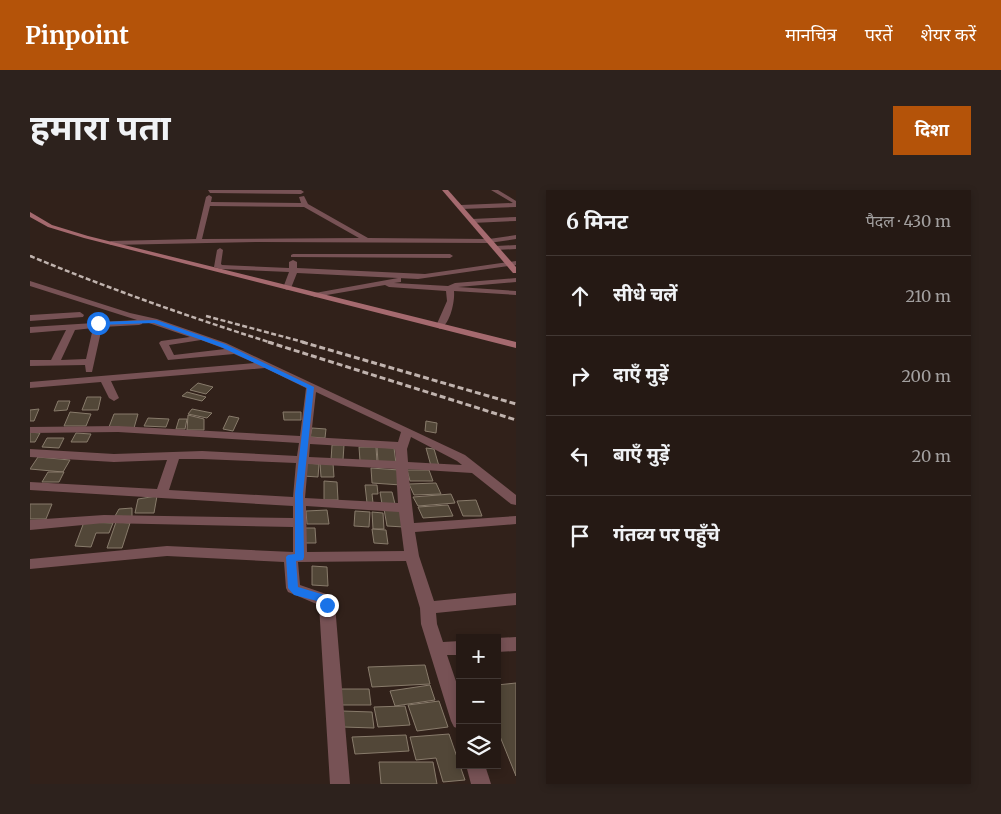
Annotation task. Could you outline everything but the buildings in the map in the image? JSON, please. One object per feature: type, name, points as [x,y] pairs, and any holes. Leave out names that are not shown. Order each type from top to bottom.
[{"type":"street","points":[[445,190],[489,241],[512,263],[516,271]]},
{"type":"street","points":[[494,190],[516,204]]},
{"type":"street","points":[[199,240],[210,191],[301,191],[304,202]]},
{"type":"street","points":[[491,199],[516,196]]},
{"type":"street","points":[[455,200],[482,199]]},
{"type":"street","points":[[207,202],[304,202],[367,240]]},
{"type":"street","points":[[461,207],[516,204]]},
{"type":"street","points":[[30,214],[50,226],[111,243],[516,345]]},
{"type":"street","points":[[473,223],[516,220]]},
{"type":"street","points":[[111,243],[199,240],[489,241],[516,237]]},
{"type":"street","points":[[287,288],[293,269],[293,240]]},
{"type":"street","points":[[351,240],[358,256],[361,284]]},
{"type":"street","points":[[438,241],[463,271]]},
{"type":"street","points":[[496,248],[516,247]]},
{"type":"street","points":[[220,250],[217,265],[219,266],[425,276]]},
{"type":"street","points":[[293,256],[450,256]]},
{"type":"street","points":[[374,284],[512,263]]},
{"type":"street","points":[[450,289],[460,284],[516,280]]},
{"type":"street","points":[[314,295],[361,284],[516,293]]},
{"type":"street","points":[[32,287],[157,323],[201,337],[234,351],[461,458],[516,501]]},
{"type":"street","points":[[440,326],[451,301],[450,289]]},
{"type":"street","points":[[30,318],[80,315]]},
{"type":"street","points":[[30,330],[72,328],[98,323],[157,323]]},
{"type":"street","points":[[87,380],[98,323]]},
{"type":"street","points":[[157,323],[172,358],[234,351]]},
{"type":"street","points":[[55,362],[72,328]]},
{"type":"street","points":[[164,343],[201,337]]},
{"type":"street","points":[[30,363],[91,362]]},
{"type":"street","points":[[30,385],[218,368],[264,366]]},
{"type":"street","points":[[105,378],[114,398]]},
{"type":"street","points":[[310,387],[302,460],[293,588],[298,592],[324,599],[327,605],[340,784]]},
{"type":"street","points":[[30,430],[118,429],[402,446]]},
{"type":"street","points":[[407,431],[402,446],[402,465],[405,508],[412,556],[428,608],[429,624],[456,708]]},
{"type":"street","points":[[30,453],[114,458],[202,455],[475,469]]},
{"type":"street","points":[[162,493],[174,456]]},
{"type":"street","points":[[30,486],[405,508]]},
{"type":"street","points":[[30,525],[104,519],[299,523]]},
{"type":"street","points":[[409,528],[516,520]]},
{"type":"street","points":[[30,564],[167,551],[295,557],[412,556]]},
{"type":"street","points":[[428,608],[516,599]]},
{"type":"street","points":[[501,645],[516,644]]},
{"type":"street","points":[[437,649],[456,648]]},
{"type":"street","points":[[476,769],[481,784]]},
{"type":"railway","points":[[33,257],[30,256],[150,302],[272,343]]},
{"type":"railway","points":[[206,316],[307,343]]},
{"type":"railway","points":[[268,342],[516,420]]},
{"type":"railway","points":[[302,342],[516,404]]},
{"type":"route","points":[[98,323],[154,322],[223,345],[310,387],[299,493],[300,557],[291,557],[293,588],[298,592],[324,599],[327,605]]}]
